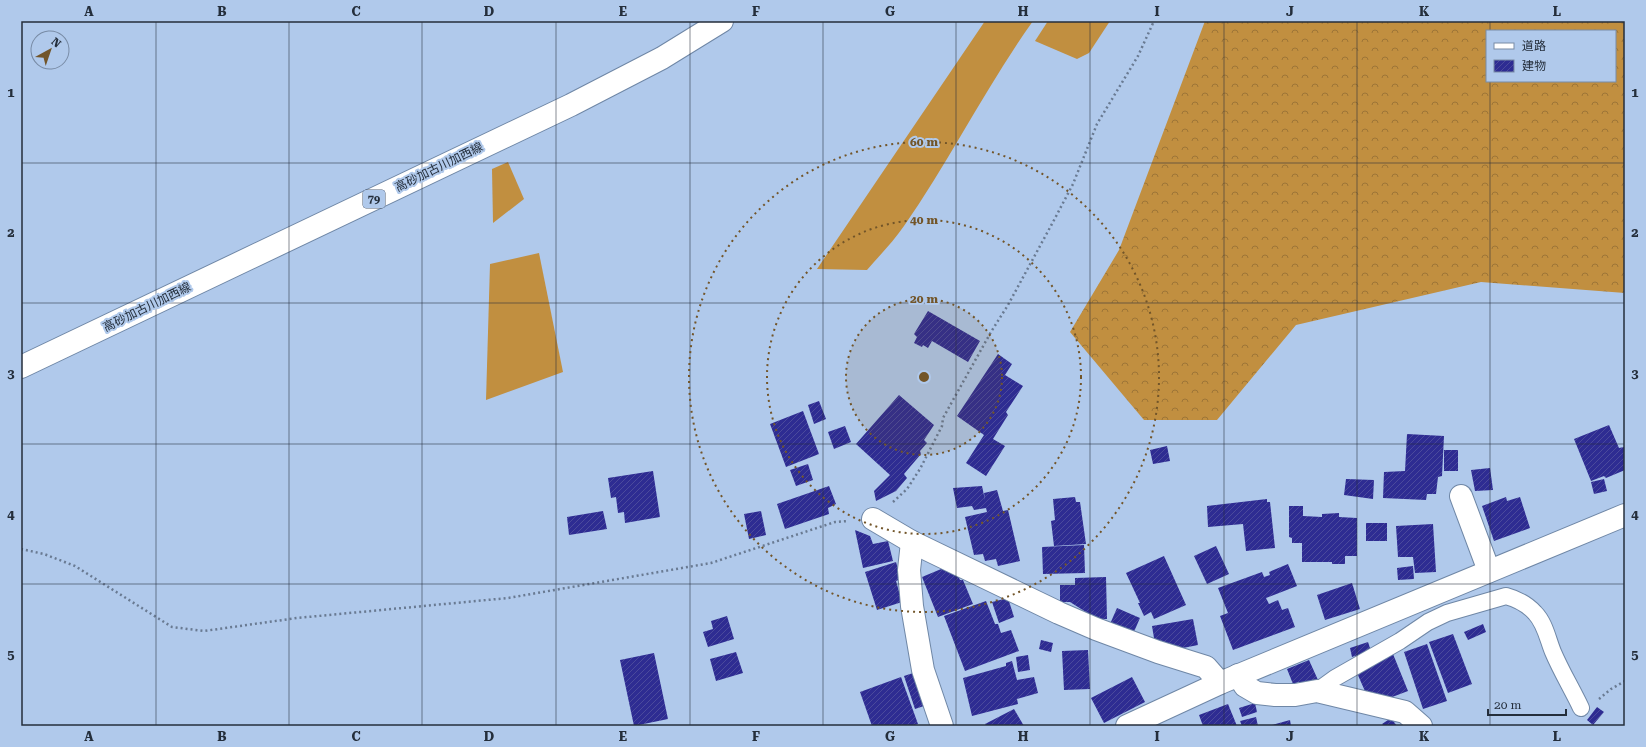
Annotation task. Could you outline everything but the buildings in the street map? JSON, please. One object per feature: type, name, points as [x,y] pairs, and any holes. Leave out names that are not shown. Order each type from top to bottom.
[{"type":"street","name":"高砂加古川加西線","points":[[21,367],[571,104],[662,58],[722,21]]},
{"type":"street","points":[[1461,496],[1489,571]]},
{"type":"street","points":[[1127,726],[1229,679],[1625,515]]},
{"type":"street","points":[[873,519],[912,542],[1096,628],[1158,652],[1206,667],[1256,693],[1295,695],[1317,691],[1405,712],[1421,726]]},
{"type":"street","points":[[912,542],[908,570],[912,606],[923,670],[942,726]]},
{"type":"lane","points":[[1317,691],[1335,678],[1428,622],[1446,613],[1506,596],[1526,604],[1536,614],[1542,623],[1554,653],[1581,708]]},
{"type":"path","points":[[21,549],[44,554],[75,566],[172,627],[204,631],[297,618],[516,597],[711,563],[835,522],[873,519],[907,489],[920,469],[942,426],[943,418],[991,332],[1008,305],[1066,196],[1097,124],[1138,56],[1154,21]]},
{"type":"green space","points":[[985,21],[1033,21],[999,72],[921,201],[900,232],[886,249],[867,270],[817,269]]},
{"type":"green space","points":[[1048,21],[1110,21],[1089,53],[1077,59],[1035,41]]},
{"type":"green space","points":[[1205,21],[1625,21],[1625,293],[1481,282],[1296,325],[1217,420],[1144,420],[1070,332],[1119,250]]},
{"type":"green space","points":[[508,162],[524,199],[493,223],[492,169]]},
{"type":"green space","points":[[539,253],[563,372],[486,400],[490,264]]}]
